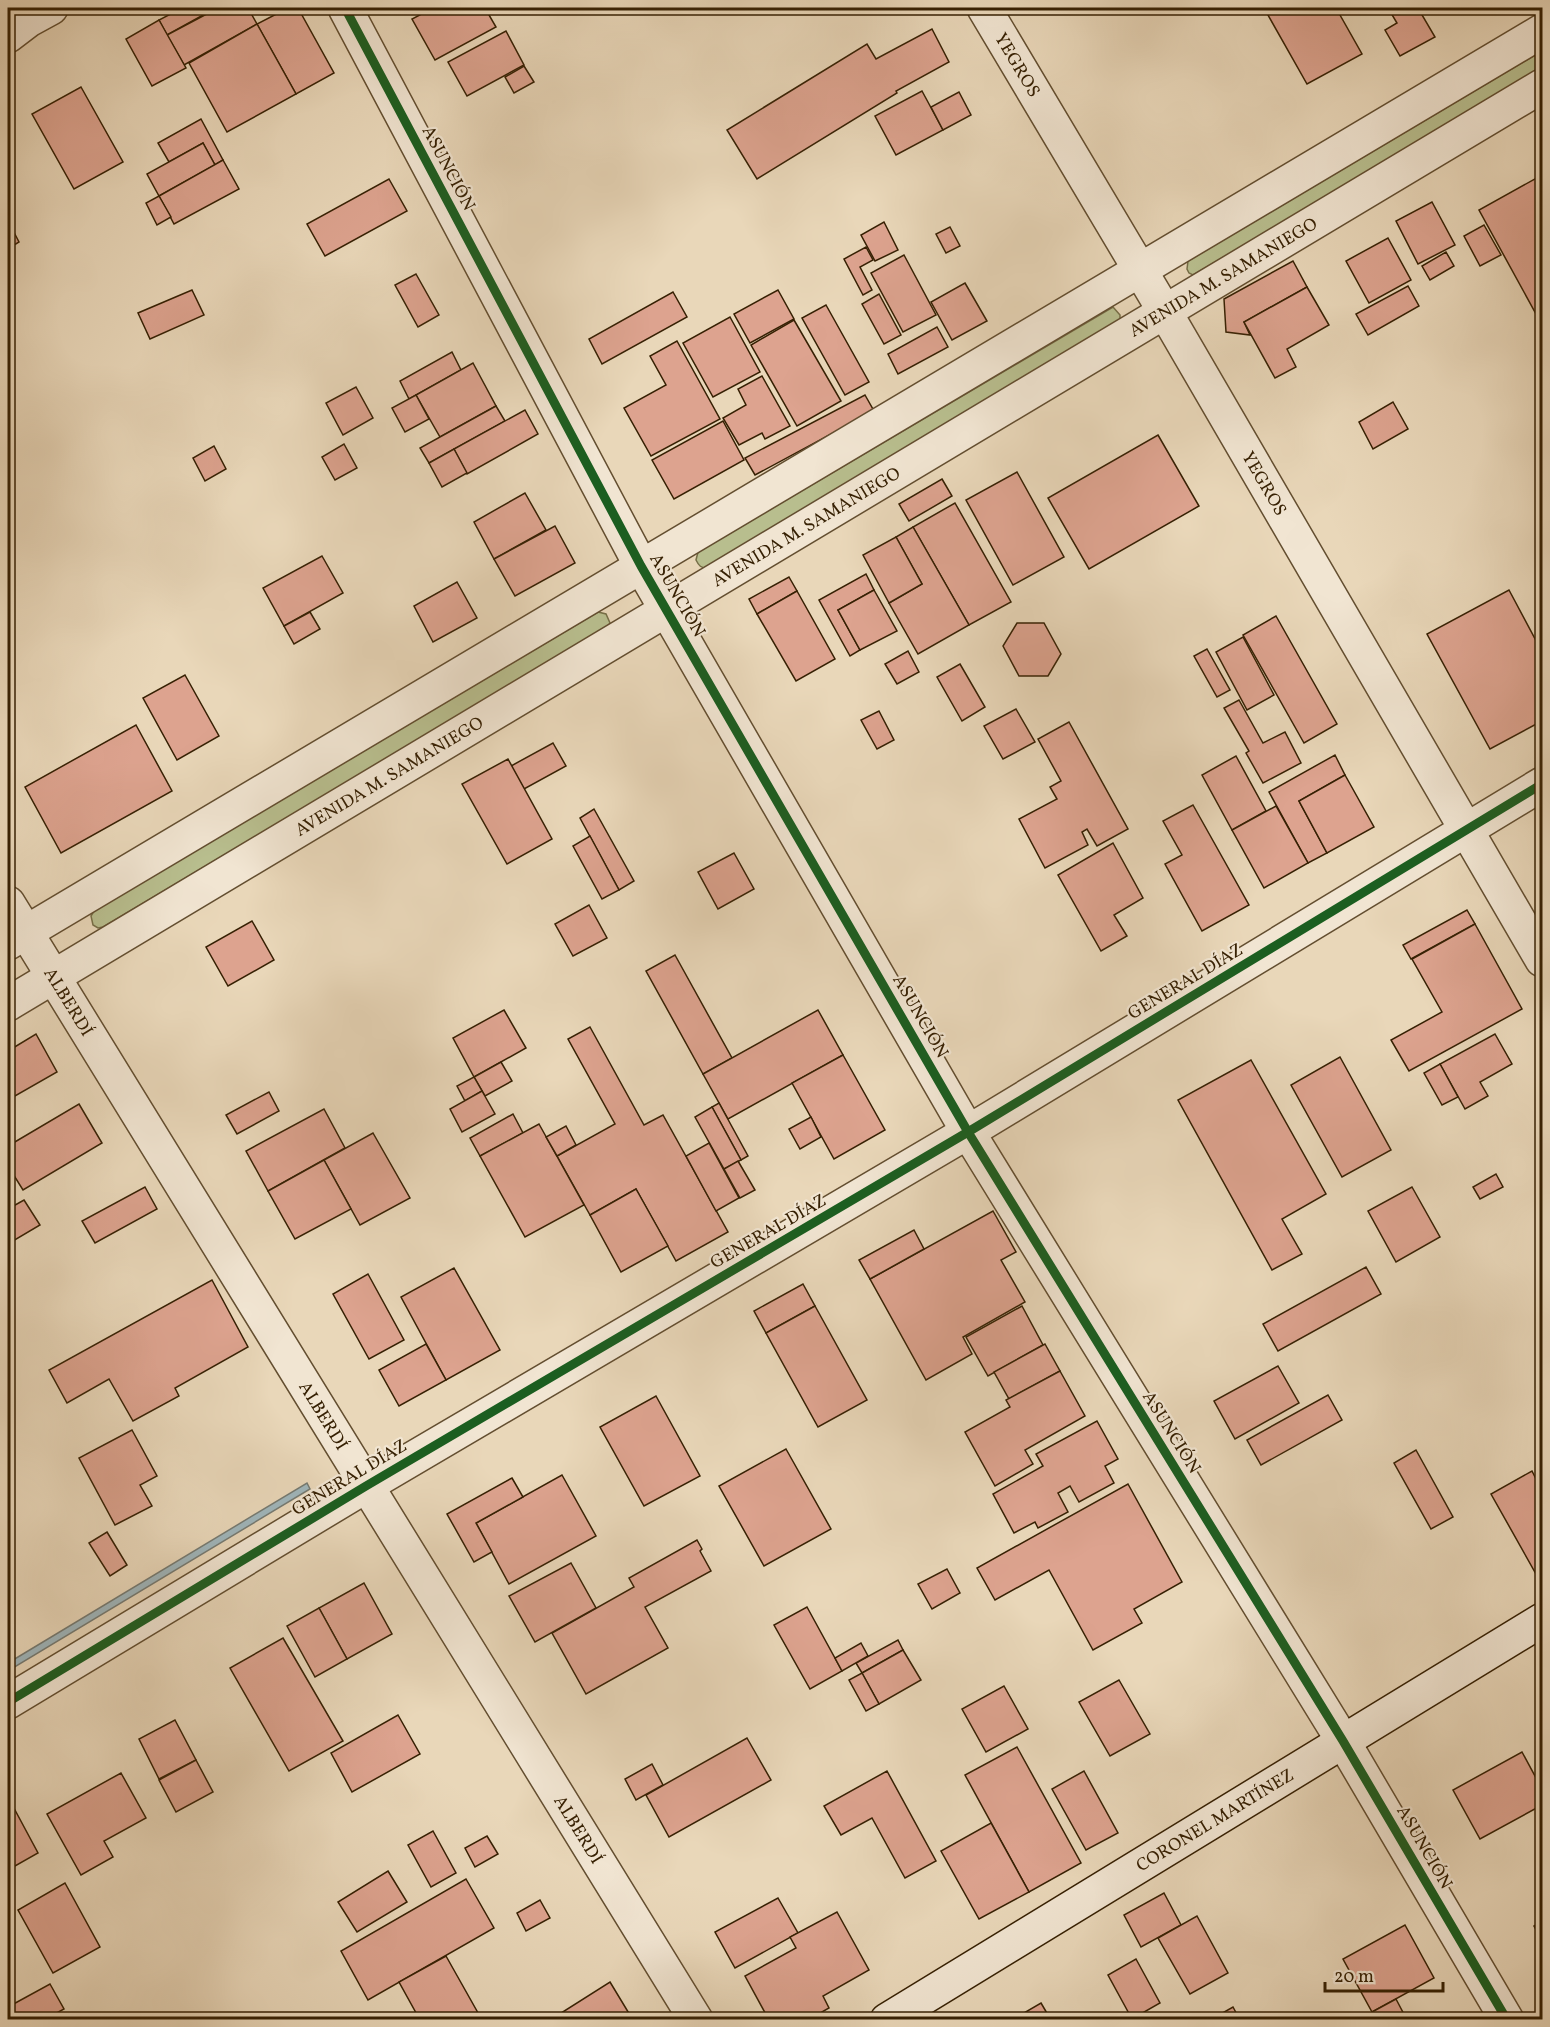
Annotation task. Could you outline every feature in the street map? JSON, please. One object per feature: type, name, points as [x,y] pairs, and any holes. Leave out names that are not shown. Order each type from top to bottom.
[{"type":"street","points":[[8,36],[29,20],[51,8]]},
{"type":"street","name":"ASUNCIÓN","points":[[345,8],[641,566],[968,1132],[1343,1741],[1507,2019]]},
{"type":"street","name":"YEGROS","points":[[984,8],[1165,312],[1542,960]]},
{"type":"street","points":[[16,937],[1542,31]]},
{"type":"street","name":"AVENIDA M. SAMANIEGO","points":[[8,1004],[1542,86]]},
{"type":"street","name":"GENERAL DÍAZ","points":[[8,1702],[366,1486],[968,1132],[1542,784]]},
{"type":"street","name":"ALBERDÍ","points":[[8,903],[16,937],[52,977],[696,2019]]},
{"type":"street","name":"CORONEL MARTÍNEZ","points":[[887,2019],[1542,1620]]},
{"type":"green space","points":[[1542,51],[1542,70],[1193,275],[1189,273],[1188,261]]},
{"type":"green space","points":[[1113,307],[1120,315],[1120,320],[707,568],[698,564],[696,560],[698,552]]},
{"type":"green space","points":[[598,612],[606,614],[610,623],[607,628],[103,927],[98,928],[93,925],[91,916],[94,911]]},
{"type":"water","points":[[307,1483],[310,1489],[8,1671],[8,1663]]},
{"type":"building","points":[[182,8],[201,8],[205,14],[167,35],[159,20]]},
{"type":"building","points":[[218,8],[248,8],[257,24],[184,65],[167,35]]},
{"type":"building","points":[[288,8],[298,8],[334,73],[296,94],[257,24]]},
{"type":"building","points":[[433,8],[485,8],[496,27],[435,60],[412,19]]},
{"type":"building","points":[[1264,8],[1336,8],[1362,54],[1307,84]]},
{"type":"building","points":[[1388,8],[1418,8],[1435,37],[1400,56],[1385,30],[1397,23]]},
{"type":"building","points":[[159,20],[186,68],[152,86],[126,39]]},
{"type":"building","points":[[257,24],[296,94],[227,132],[189,63]]},
{"type":"building","points":[[932,29],[949,62],[896,91],[897,93],[757,179],[727,130],[867,44],[876,59]]},
{"type":"building","points":[[506,31],[524,65],[467,96],[448,62]]},
{"type":"building","points":[[524,66],[534,82],[514,93],[505,77]]},
{"type":"building","points":[[81,87],[123,162],[74,189],[32,114]]},
{"type":"building","points":[[922,91],[943,130],[896,155],[875,116]]},
{"type":"building","points":[[959,92],[971,115],[943,130],[931,107]]},
{"type":"building","points":[[201,119],[223,160],[215,165],[203,143],[169,162],[158,143]]},
{"type":"building","points":[[203,143],[215,165],[159,196],[147,174]]},
{"type":"building","points":[[223,160],[239,189],[174,224],[159,196]]},
{"type":"building","points":[[1542,175],[1542,325],[1479,210]]},
{"type":"building","points":[[389,179],[407,211],[325,256],[307,224]]},
{"type":"building","points":[[159,196],[171,217],[157,225],[146,203]]},
{"type":"building","points":[[1432,202],[1455,245],[1418,264],[1396,221]]},
{"type":"building","points":[[8,221],[19,242],[8,249]]},
{"type":"building","points":[[884,222],[898,250],[875,261],[861,235]]},
{"type":"building","points":[[1484,225],[1501,255],[1480,266],[1464,236]]},
{"type":"building","points":[[950,227],[960,246],[946,253],[936,234]]},
{"type":"building","points":[[1388,238],[1411,280],[1369,303],[1346,261]]},
{"type":"building","points":[[866,247],[873,260],[860,267],[872,290],[863,295],[844,259]]},
{"type":"building","points":[[1446,252],[1454,266],[1430,280],[1422,266]]},
{"type":"building","points":[[904,255],[936,315],[903,332],[871,273]]},
{"type":"building","points":[[1293,261],[1307,287],[1244,322],[1250,335],[1226,332],[1224,299]]},
{"type":"building","points":[[416,274],[439,315],[418,327],[395,285]]},
{"type":"building","points":[[965,283],[987,321],[952,340],[931,302]]},
{"type":"building","points":[[1408,286],[1419,306],[1368,335],[1356,314]]},
{"type":"building","points":[[1307,287],[1329,325],[1287,349],[1296,367],[1275,378],[1244,322]]},
{"type":"building","points":[[192,290],[204,315],[150,339],[138,313]]},
{"type":"building","points":[[778,290],[794,319],[750,343],[734,314]]},
{"type":"building","points":[[673,292],[687,317],[602,364],[589,339]]},
{"type":"building","points":[[879,294],[901,335],[884,344],[862,304]]},
{"type":"building","points":[[826,305],[869,382],[845,395],[802,318]]},
{"type":"building","points":[[730,317],[760,372],[713,397],[683,343]]},
{"type":"building","points":[[794,320],[841,401],[797,426],[751,345]]},
{"type":"building","points":[[937,327],[948,347],[898,374],[888,354]]},
{"type":"building","points":[[677,341],[720,419],[651,456],[624,408],[666,385],[650,356]]},
{"type":"building","points":[[452,352],[461,370],[409,399],[400,381]]},
{"type":"building","points":[[473,363],[496,406],[440,437],[416,395]]},
{"type":"building","points":[[762,376],[790,426],[765,439],[762,433],[739,445],[723,418],[746,405],[738,389]]},
{"type":"building","points":[[356,387],[373,418],[343,435],[326,403]]},
{"type":"building","points":[[416,395],[429,419],[405,432],[392,408]]},
{"type":"building","points":[[865,395],[874,411],[755,475],[745,458]]},
{"type":"building","points":[[1393,402],[1408,429],[1373,449],[1359,422]]},
{"type":"building","points":[[496,406],[505,421],[429,463],[420,448]]},
{"type":"building","points":[[525,410],[538,434],[467,474],[454,449]]},
{"type":"building","points":[[723,421],[744,460],[674,499],[652,460]]},
{"type":"building","points":[[1158,435],[1199,506],[1089,569],[1048,498]]},
{"type":"building","points":[[344,444],[357,468],[335,480],[322,457]]},
{"type":"building","points":[[214,446],[226,469],[205,481],[193,458]]},
{"type":"building","points":[[454,449],[467,473],[442,487],[429,463]]},
{"type":"building","points":[[1017,472],[1064,557],[1013,585],[966,500]]},
{"type":"building","points":[[942,479],[952,496],[909,521],[899,504]]},
{"type":"building","points":[[525,493],[546,530],[494,559],[474,522]]},
{"type":"building","points":[[955,503],[1011,602],[969,625],[913,527]]},
{"type":"building","points":[[555,526],[575,563],[515,596],[494,559]]},
{"type":"building","points":[[913,527],[969,625],[918,654],[889,603],[922,584],[896,537]]},
{"type":"building","points":[[896,537],[922,584],[889,603],[863,555]]},
{"type":"building","points":[[322,556],[343,593],[284,626],[263,588]]},
{"type":"building","points":[[866,574],[874,590],[838,610],[860,650],[850,656],[819,600]]},
{"type":"building","points":[[789,577],[797,591],[757,614],[749,599]]},
{"type":"building","points":[[457,582],[477,618],[433,642],[414,606]]},
{"type":"building","points":[[874,590],[897,631],[860,650],[838,610]]},
{"type":"building","points":[[1509,590],[1542,652],[1542,721],[1490,749],[1427,634]]},
{"type":"building","points":[[797,591],[835,659],[796,681],[757,614]]},
{"type":"building","points":[[310,612],[320,629],[294,644],[284,626]]},
{"type":"building","points":[[1276,616],[1337,724],[1304,743],[1243,635]]},
{"type":"building","points":[[1017,623],[1044,623],[1061,654],[1048,676],[1019,676],[1003,646]]},
{"type":"building","points":[[1243,637],[1274,695],[1247,710],[1216,652]]},
{"type":"building","points":[[1207,649],[1230,690],[1217,697],[1194,656]]},
{"type":"building","points":[[908,651],[919,672],[897,684],[885,664]]},
{"type":"building","points":[[960,664],[985,707],[962,721],[937,677]]},
{"type":"building","points":[[185,675],[219,736],[177,760],[143,698]]},
{"type":"building","points":[[1239,700],[1263,743],[1285,732],[1301,763],[1263,783],[1246,753],[1249,751],[1224,708]]},
{"type":"building","points":[[1016,709],[1035,742],[1003,759],[984,726]]},
{"type":"building","points":[[879,711],[894,740],[877,749],[861,720]]},
{"type":"building","points":[[1069,722],[1128,829],[1097,846],[1087,829],[1082,832],[1088,845],[1045,868],[1019,819],[1057,799],[1050,787],[1061,781],[1038,739]]},
{"type":"building","points":[[136,725],[172,791],[61,853],[25,787]]},
{"type":"building","points":[[553,743],[566,766],[524,789],[511,766]]},
{"type":"building","points":[[1335,755],[1345,775],[1299,801],[1327,853],[1308,863],[1269,792]]},
{"type":"building","points":[[1236,756],[1266,811],[1232,830],[1202,775]]},
{"type":"building","points":[[508,759],[552,839],[507,864],[462,784]]},
{"type":"building","points":[[1345,775],[1374,827],[1327,853],[1299,801]]},
{"type":"building","points":[[1193,805],[1249,905],[1202,931],[1165,864],[1182,855],[1163,821]]},
{"type":"building","points":[[1276,806],[1308,863],[1264,888],[1232,830]]},
{"type":"building","points":[[594,809],[634,881],[619,890],[580,818]]},
{"type":"building","points":[[590,836],[619,890],[602,899],[573,846]]},
{"type":"building","points":[[1113,843],[1143,898],[1114,915],[1127,936],[1101,951],[1058,875]]},
{"type":"building","points":[[734,853],[754,889],[718,909],[698,872]]},
{"type":"building","points":[[589,905],[607,938],[573,956],[555,924]]},
{"type":"building","points":[[1467,910],[1475,924],[1411,959],[1403,945]]},
{"type":"building","points":[[252,921],[274,960],[228,986],[206,947]]},
{"type":"building","points":[[1475,924],[1522,1009],[1409,1071],[1391,1040],[1442,1012],[1412,959]]},
{"type":"building","points":[[675,955],[732,1058],[703,1074],[646,971]]},
{"type":"building","points":[[504,1010],[526,1048],[474,1077],[453,1038]]},
{"type":"building","points":[[818,1010],[843,1055],[728,1119],[703,1074]]},
{"type":"building","points":[[590,1027],[644,1125],[663,1115],[728,1232],[676,1261],[636,1189],[590,1215],[557,1156],[615,1124],[568,1039]]},
{"type":"building","points":[[36,1034],[57,1072],[8,1100],[8,1051]]},
{"type":"building","points":[[1495,1034],[1512,1064],[1480,1082],[1488,1096],[1465,1109],[1440,1064]]},
{"type":"building","points":[[843,1055],[885,1130],[834,1159],[792,1083]]},
{"type":"building","points":[[1340,1057],[1391,1150],[1342,1177],[1291,1085]]},
{"type":"building","points":[[1251,1060],[1326,1194],[1282,1219],[1302,1254],[1272,1270],[1178,1100]]},
{"type":"building","points":[[501,1062],[512,1081],[485,1096],[474,1077]]},
{"type":"building","points":[[1440,1064],[1458,1097],[1442,1105],[1424,1073]]},
{"type":"building","points":[[474,1077],[482,1091],[465,1101],[457,1086]]},
{"type":"building","points":[[482,1091],[495,1114],[462,1132],[450,1109]]},
{"type":"building","points":[[269,1092],[279,1111],[237,1134],[226,1115]]},
{"type":"building","points":[[719,1103],[748,1156],[741,1160],[712,1107]]},
{"type":"building","points":[[79,1104],[102,1143],[23,1190],[8,1166],[8,1146]]},
{"type":"building","points":[[712,1107],[741,1160],[724,1169],[695,1117]]},
{"type":"building","points":[[324,1109],[345,1148],[268,1191],[246,1151]]},
{"type":"building","points":[[513,1114],[523,1133],[480,1156],[470,1138]]},
{"type":"building","points":[[811,1117],[821,1137],[800,1149],[789,1129]]},
{"type":"building","points":[[539,1124],[584,1205],[525,1237],[480,1156]]},
{"type":"building","points":[[566,1126],[576,1145],[557,1156],[546,1137]]},
{"type":"building","points":[[373,1133],[410,1198],[360,1225],[324,1160]]},
{"type":"building","points":[[709,1143],[739,1198],[716,1211],[686,1156]]},
{"type":"building","points":[[324,1160],[351,1209],[295,1239],[268,1191]]},
{"type":"building","points":[[738,1161],[755,1190],[740,1198],[724,1169]]},
{"type":"building","points":[[1496,1174],[1503,1187],[1480,1199],[1473,1187]]},
{"type":"building","points":[[145,1187],[157,1209],[95,1243],[82,1221]]},
{"type":"building","points":[[1412,1187],[1440,1237],[1396,1262],[1368,1211]]},
{"type":"building","points":[[636,1189],[668,1246],[621,1272],[590,1215]]},
{"type":"building","points":[[24,1200],[40,1225],[13,1241],[8,1231],[8,1209]]},
{"type":"building","points":[[993,1211],[1016,1252],[1001,1260],[1025,1302],[963,1337],[972,1354],[926,1380],[870,1279]]},
{"type":"building","points":[[914,1230],[924,1249],[870,1279],[859,1260]]},
{"type":"building","points":[[1366,1267],[1381,1294],[1278,1351],[1263,1324]]},
{"type":"building","points":[[454,1268],[500,1350],[446,1380],[401,1297]]},
{"type":"building","points":[[368,1274],[404,1340],[369,1359],[333,1294]]},
{"type":"building","points":[[212,1280],[248,1347],[175,1388],[179,1396],[133,1421],[109,1379],[67,1403],[49,1370]]},
{"type":"building","points":[[803,1284],[815,1306],[766,1333],[754,1311]]},
{"type":"building","points":[[815,1306],[867,1400],[818,1427],[766,1333]]},
{"type":"building","points":[[1022,1306],[1043,1345],[988,1376],[966,1337]]},
{"type":"building","points":[[426,1344],[446,1380],[399,1406],[379,1370]]},
{"type":"building","points":[[1045,1344],[1060,1371],[1009,1399],[994,1372]]},
{"type":"building","points":[[1278,1366],[1299,1403],[1235,1439],[1214,1401]]},
{"type":"building","points":[[1060,1371],[1085,1416],[1025,1450],[1033,1464],[995,1486],[965,1432],[1010,1407],[1006,1400]]},
{"type":"building","points":[[1328,1395],[1342,1420],[1261,1465],[1247,1440]]},
{"type":"building","points":[[656,1396],[700,1476],[644,1506],[600,1427]]},
{"type":"building","points":[[1097,1421],[1118,1459],[1105,1466],[1114,1483],[1079,1502],[1070,1486],[1058,1493],[1068,1512],[1038,1528],[1035,1522],[1014,1533],[993,1494],[1043,1466],[1036,1454]]},
{"type":"building","points":[[132,1430],[157,1476],[140,1485],[152,1506],[115,1525],[79,1458]]},
{"type":"building","points":[[786,1449],[831,1529],[764,1566],[719,1486]]},
{"type":"building","points":[[1416,1450],[1453,1517],[1431,1529],[1394,1463]]},
{"type":"building","points":[[1532,1471],[1542,1491],[1542,1571],[1536,1574],[1491,1494]]},
{"type":"building","points":[[562,1475],[596,1536],[509,1584],[476,1523]]},
{"type":"building","points":[[512,1478],[523,1497],[476,1523],[492,1552],[474,1562],[447,1514]]},
{"type":"building","points":[[1128,1484],[1182,1582],[1134,1609],[1142,1623],[1093,1650],[1049,1570],[995,1600],[977,1568]]},
{"type":"building","points":[[107,1532],[127,1565],[110,1576],[89,1543]]},
{"type":"building","points":[[697,1540],[711,1571],[645,1607],[668,1648],[586,1694],[552,1633],[634,1587],[629,1578]]},
{"type":"building","points":[[571,1563],[596,1608],[535,1642],[509,1596]]},
{"type":"building","points":[[947,1569],[960,1593],[932,1609],[918,1584]]},
{"type":"building","points":[[364,1583],[392,1634],[347,1659],[319,1608]]},
{"type":"building","points":[[807,1607],[842,1671],[810,1689],[774,1625]]},
{"type":"building","points":[[319,1608],[347,1659],[315,1677],[287,1626]]},
{"type":"building","points":[[283,1638],[343,1741],[289,1771],[230,1668]]},
{"type":"building","points":[[898,1640],[903,1650],[862,1673],[856,1663]]},
{"type":"building","points":[[861,1643],[868,1656],[842,1671],[835,1658]]},
{"type":"building","points":[[903,1650],[921,1680],[879,1704],[862,1673]]},
{"type":"building","points":[[862,1673],[879,1704],[866,1711],[849,1680]]},
{"type":"building","points":[[1119,1680],[1150,1734],[1110,1756],[1079,1702]]},
{"type":"building","points":[[1004,1686],[1028,1729],[986,1752],[962,1709]]},
{"type":"building","points":[[398,1715],[420,1754],[352,1792],[331,1753]]},
{"type":"building","points":[[175,1720],[196,1760],[159,1779],[139,1739]]},
{"type":"building","points":[[747,1738],[771,1780],[669,1837],[646,1795]]},
{"type":"building","points":[[1017,1747],[1081,1863],[1029,1892],[965,1775]]},
{"type":"building","points":[[1522,1752],[1542,1789],[1542,1805],[1480,1839],[1453,1790]]},
{"type":"building","points":[[196,1760],[213,1792],[176,1812],[159,1780]]},
{"type":"building","points":[[652,1764],[663,1785],[636,1800],[625,1779]]},
{"type":"building","points":[[887,1771],[936,1861],[905,1878],[872,1818],[841,1835],[824,1806]]},
{"type":"building","points":[[1084,1771],[1118,1833],[1086,1850],[1052,1789]]},
{"type":"building","points":[[121,1773],[146,1818],[104,1841],[113,1857],[81,1875],[47,1814]]},
{"type":"building","points":[[8,1797],[38,1853],[8,1870]]},
{"type":"building","points":[[991,1823],[1029,1892],[979,1919],[941,1851]]},
{"type":"building","points":[[433,1831],[456,1873],[431,1887],[408,1845]]},
{"type":"building","points":[[487,1836],[498,1854],[475,1867],[465,1848]]},
{"type":"building","points":[[388,1871],[407,1902],[357,1932],[338,1902]]},
{"type":"building","points":[[466,1879],[494,1928],[368,2000],[341,1951]]},
{"type":"building","points":[[65,1883],[100,1947],[53,1973],[18,1910]]},
{"type":"building","points":[[1164,1893],[1181,1925],[1141,1947],[1124,1915]]},
{"type":"building","points":[[778,1898],[798,1933],[735,1968],[715,1932]]},
{"type":"building","points":[[540,1900],[550,1918],[526,1931],[517,1913]]},
{"type":"building","points":[[837,1912],[869,1970],[823,1996],[829,2008],[808,2020],[769,2020],[745,1976],[796,1948],[790,1937]]},
{"type":"building","points":[[1197,1916],[1228,1973],[1190,1994],[1158,1938]]},
{"type":"building","points":[[1542,1921],[1542,1941],[1534,1926]]},
{"type":"building","points":[[1405,1925],[1434,1978],[1372,2012],[1343,1959]]},
{"type":"building","points":[[446,1956],[482,2020],[420,2020],[399,1982]]},
{"type":"building","points":[[1136,1959],[1160,2003],[1132,2019],[1108,1975]]},
{"type":"building","points":[[610,1982],[633,2020],[550,2020]]},
{"type":"building","points":[[50,1984],[64,2009],[44,2020],[8,2020],[8,2007]]},
{"type":"building","points":[[1396,1999],[1407,2020],[1377,2020],[1372,2012]]},
{"type":"building","points":[[1041,2003],[1051,2020],[1012,2020]]},
{"type":"building","points":[[1233,2007],[1240,2020],[1210,2020]]},
{"type":"cycle path","points":[[345,8],[641,566],[968,1132],[1343,1741],[1507,2020]]},
{"type":"cycle path","points":[[8,1702],[366,1486],[968,1132],[1542,784]]}]
